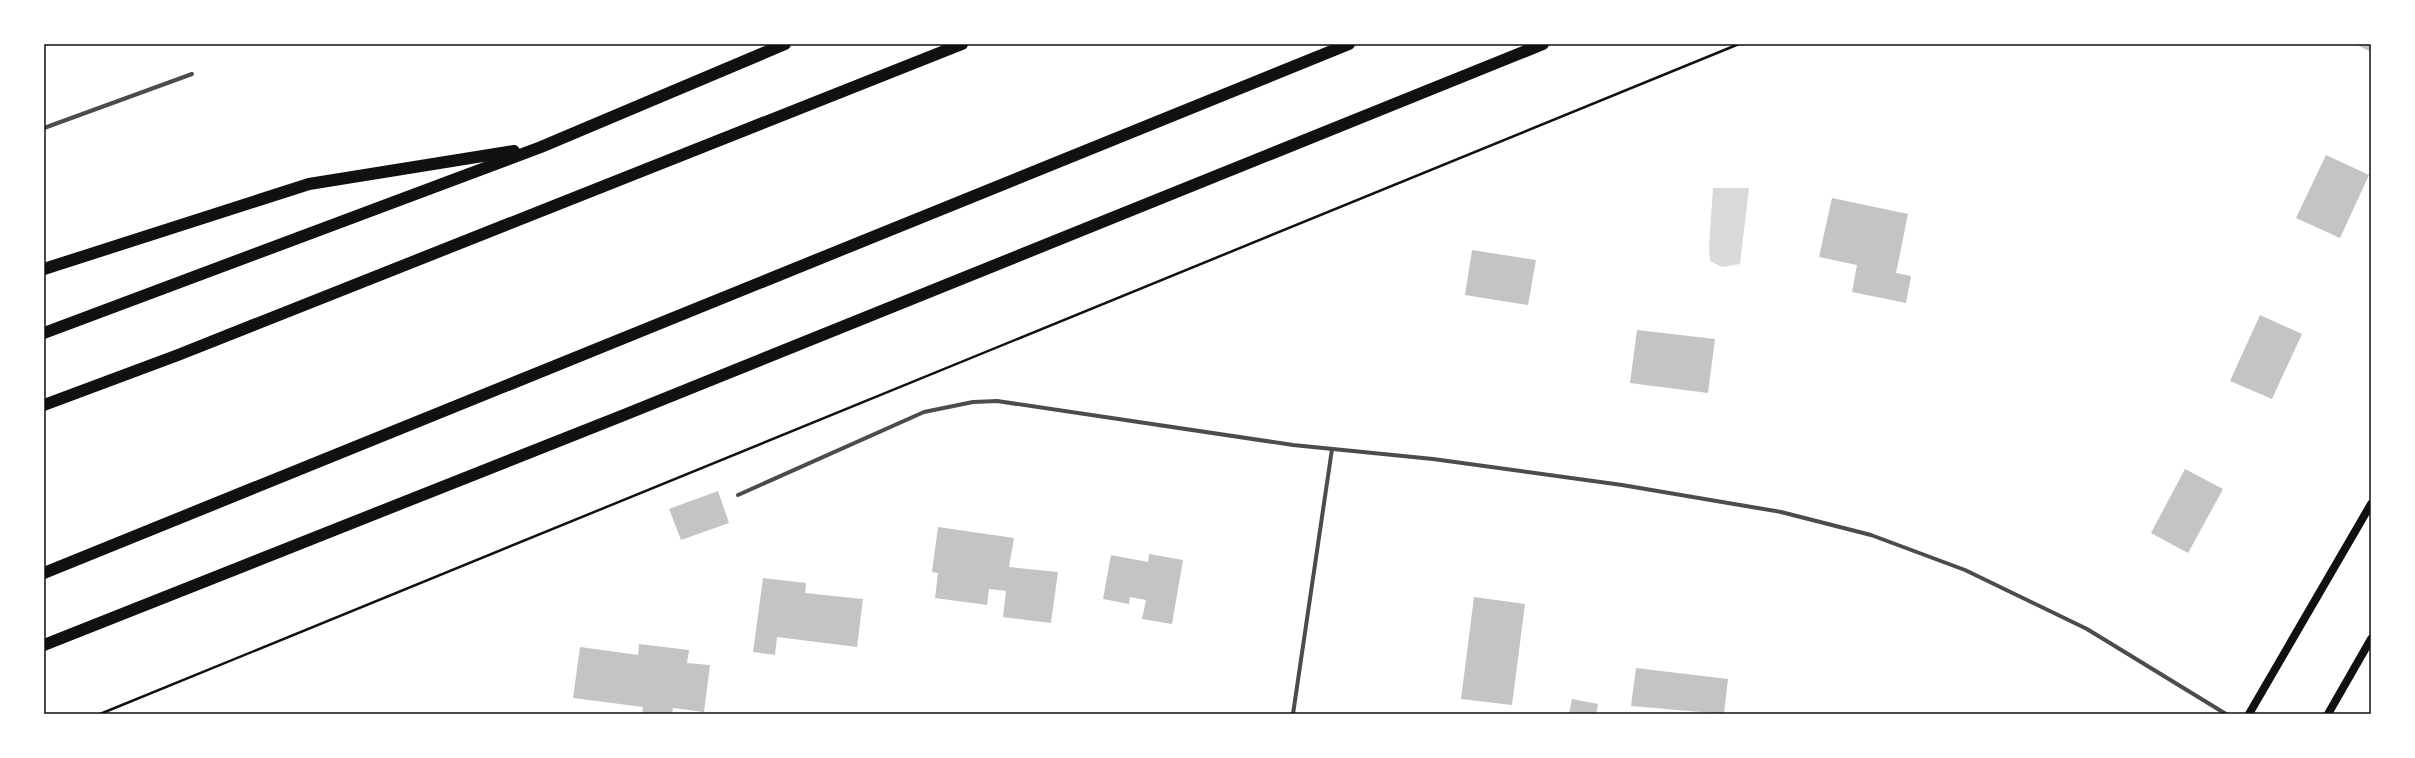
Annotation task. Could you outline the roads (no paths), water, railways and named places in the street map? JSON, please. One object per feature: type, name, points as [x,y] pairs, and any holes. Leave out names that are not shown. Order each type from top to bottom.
[{"type":"highway","points":[[44,333],[541,147],[785,44]]},
{"type":"highway","points":[[44,404],[185,352],[962,44]]},
{"type":"highway","points":[[44,573],[1349,44]]},
{"type":"highway","points":[[44,645],[646,406],[1543,44]]},
{"type":"highway","points":[[44,269],[309,184],[541,147]]},
{"type":"main road","points":[[2249,714],[2371,504]]},
{"type":"main road","points":[[2328,714],[2371,640]]},
{"type":"street","points":[[44,128],[192,74]]},
{"type":"street","points":[[738,495],[924,412],[973,402],[1022,403],[1293,445],[1433,459],[1622,485],[1781,512],[1871,535],[1965,570],[2087,629],[2226,714]]},
{"type":"street","points":[[1293,714],[1332,449]]}]
